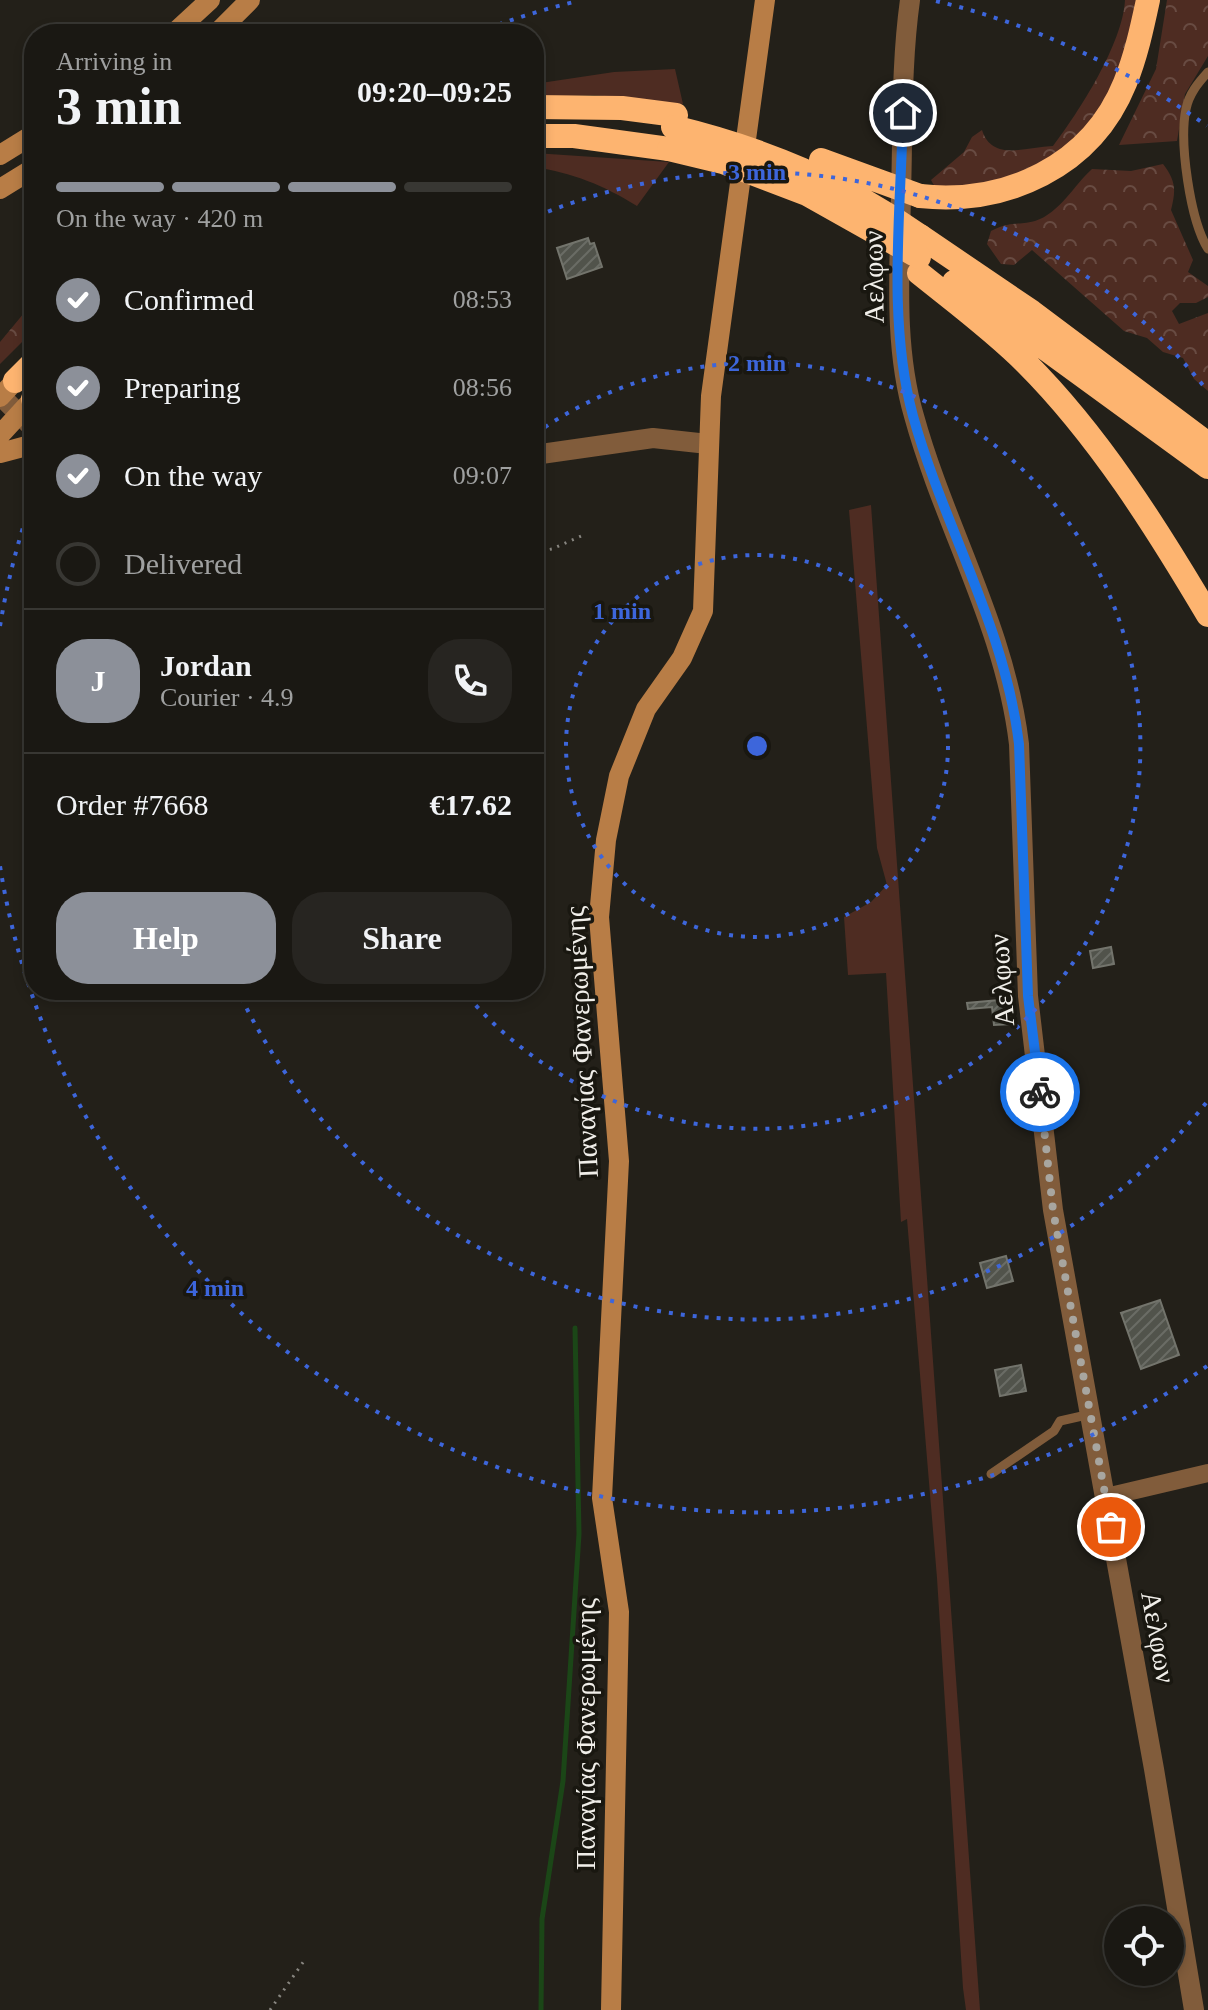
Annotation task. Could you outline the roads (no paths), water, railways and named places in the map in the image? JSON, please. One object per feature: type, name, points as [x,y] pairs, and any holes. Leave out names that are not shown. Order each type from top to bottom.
[{"type":"highway","points":[[544,136],[731,128],[920,196],[949,199],[995,194],[1041,177],[1068,160],[1110,110],[1124,86],[1148,0]]},
{"type":"highway","points":[[544,107],[575,108],[728,140],[817,173],[885,211],[919,255],[1060,401],[1180,568],[1208,615]]},
{"type":"highway","points":[[673,130],[1032,312],[1208,444]]},
{"type":"highway","points":[[919,255],[1208,467]]},
{"type":"highway","points":[[5,391],[24,372]]},
{"type":"main road","points":[[184,24],[210,0]]},
{"type":"main road","points":[[226,24],[250,0]]},
{"type":"main road","name":"Παναγίας Φανερωμένης","points":[[611,2010],[619,1612],[602,1498],[619,1161],[599,917],[606,840],[619,776],[646,709],[682,658],[703,611],[711,396],[765,0]]},
{"type":"main road","points":[[0,155],[24,140]]},
{"type":"main road","points":[[0,189],[24,174]]},
{"type":"main road","points":[[0,435],[24,414]]},
{"type":"main road","points":[[0,453],[24,447]]},
{"type":"street","name":"Αελφων","points":[[910,0],[903,87],[900,287],[904,358],[913,414],[993,629],[1014,705],[1019,744],[1028,996],[1053,1210],[1194,2010]]},
{"type":"street","points":[[5,391],[24,403]]},
{"type":"street","points":[[544,454],[653,438],[708,444]]},
{"type":"street","points":[[1106,1497],[1208,1473]]},
{"type":"lane","points":[[1208,72],[1191,95],[1185,120],[1191,193],[1196,221],[1208,249]]},
{"type":"lane","points":[[991,1474],[1054,1431],[1060,1421],[1091,1414]]},
{"type":"waterway","points":[[541,2010],[542,1919],[563,1781],[579,1534],[575,1328]]}]
